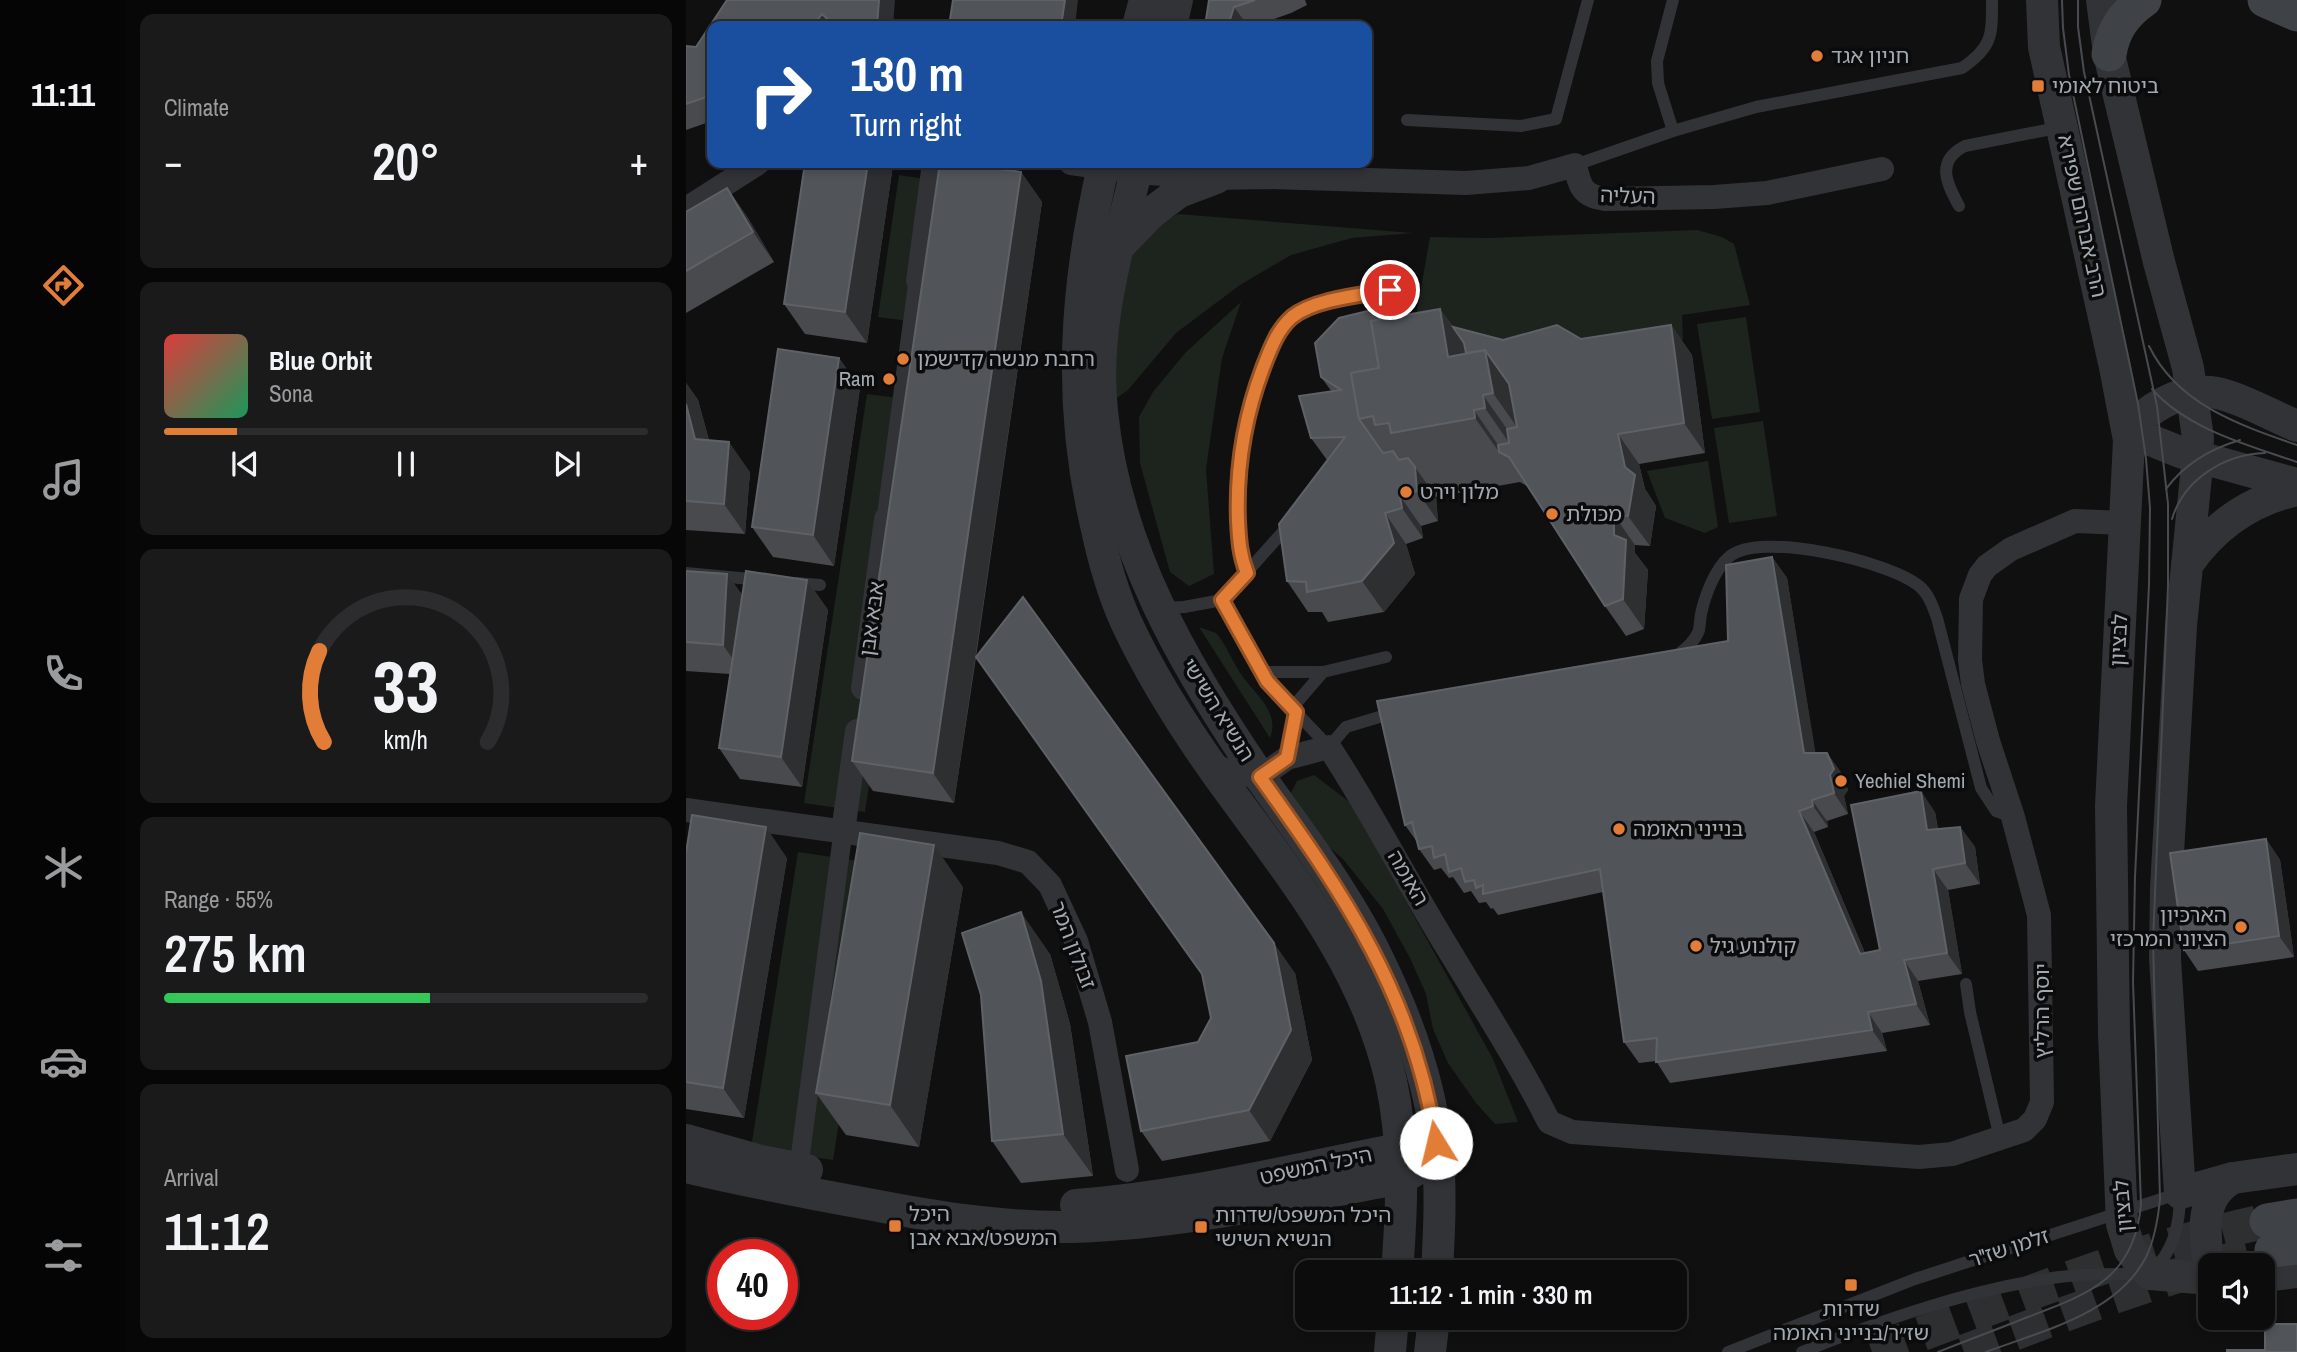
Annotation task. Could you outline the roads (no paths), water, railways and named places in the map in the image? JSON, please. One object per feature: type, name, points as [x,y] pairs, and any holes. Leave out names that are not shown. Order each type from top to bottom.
[{"type":"main road","points":[[2109,54],[2116,29],[2130,11],[2144,0]]},
{"type":"main road","points":[[2264,0],[2297,14]]},
{"type":"street","points":[[1139,21],[1145,0]]},
{"type":"street","points":[[1172,21],[1177,0]]},
{"type":"street","name":"הרב אברהם שפירא","points":[[2042,0],[2044,47],[2128,430]]},
{"type":"street","points":[[2102,0],[2109,54],[2159,262],[2183,344],[2193,393],[2198,458],[2174,741],[2165,959],[2180,1193]]},
{"type":"street","name":"העליה","points":[[1174,168],[1227,170],[1268,177],[1466,183],[1529,178],[1575,165],[1578,179],[1586,193],[1606,198],[1714,197],[1767,193],[1882,169]]},
{"type":"street","points":[[689,206],[750,168]]},
{"type":"street","name":"אבא אבן","points":[[800,1158],[933,168]]},
{"type":"street","name":"הנשיא השישי","points":[[1121,168],[1083,270],[1077,341],[1079,422],[1091,503],[1109,578],[1125,620],[1161,687],[1211,764],[1314,908],[1338,946],[1360,989],[1384,1052],[1391,1083],[1401,1164],[1397,1260]]},
{"type":"street","name":"הנשיא השישי","points":[[1122,168],[1117,247],[1103,321],[1101,409],[1113,481],[1123,519],[1158,608],[1211,700],[1260,777],[1332,880],[1380,961],[1426,1086],[1438,1157],[1440,1212],[1438,1260]]},
{"type":"street","points":[[1117,247],[1169,199],[1227,170]]},
{"type":"street","points":[[2297,426],[2217,393],[2193,393],[2157,406],[2128,430],[2163,447],[2297,484]]},
{"type":"street","name":"לבציון","points":[[2128,430],[2112,806],[2114,1021],[2124,1235],[2130,1250],[2150,1273]]},
{"type":"street","points":[[2187,565],[2208,538],[2240,512],[2264,500],[2297,490]]},
{"type":"street","name":"יוסף הרליץ","points":[[1549,1122],[1572,1132],[1919,1157],[1952,1154],[2000,1139],[2024,1130],[2035,1119],[2042,1102],[2039,915],[1973,684],[1970,612],[1975,585],[1980,575],[1998,557],[2066,524],[2083,520],[2125,523]]},
{"type":"street","points":[[1211,764],[1229,772],[1260,777],[1287,758],[1329,747]]},
{"type":"street","name":"האומה","points":[[1329,747],[1354,785],[1451,954],[1497,1026],[1549,1122]]},
{"type":"street","name":"זבולון המר","points":[[686,810],[998,853],[1028,862],[1050,885],[1076,941],[1100,1022],[1127,1170]]},
{"type":"street","name":"היכל המשפט","points":[[686,1140],[761,1161],[984,1205],[1051,1207],[1146,1199],[1401,1164]]},
{"type":"street","name":"היכל המשפט","points":[[686,1167],[892,1209],[977,1223],[1035,1227],[1140,1223],[1438,1157]]},
{"type":"street","name":"זלמן שז\"ר","points":[[2180,1193],[2233,1178],[2297,1169]]},
{"type":"street","points":[[2208,1253],[2207,1207],[2217,1189],[2233,1178]]},
{"type":"street","name":"זלמן שז\"ר","points":[[2150,1273],[2198,1278]]},
{"type":"street","points":[[1390,1352],[1392,1330]]},
{"type":"street","points":[[1430,1352],[1433,1330]]},
{"type":"lane","points":[[1407,120],[1521,126],[1556,119],[1588,0]]},
{"type":"lane","points":[[1673,0],[1657,61],[1658,83],[1673,131]]},
{"type":"lane","points":[[1575,165],[1673,131],[1756,107],[1962,68],[1986,48],[1992,34],[1992,0]]},
{"type":"lane","points":[[1959,206],[1946,181],[1945,170],[1956,150],[2062,127]]},
{"type":"lane","points":[[1247,573],[1240,556],[1237,502],[1240,449],[1251,400],[1273,344],[1294,316],[1322,303],[1413,285]]},
{"type":"lane","points":[[1158,608],[1184,607],[1222,600],[1302,511]]},
{"type":"lane","points":[[1661,662],[1674,658],[1688,648],[1699,631],[1701,612],[1720,565],[1732,553],[1742,549],[1771,545],[1797,547],[1849,558],[1895,573],[1921,587],[1930,599],[1981,788],[1996,811],[2013,817]]},
{"type":"lane","points":[[686,573],[821,585]]},
{"type":"lane","points":[[1222,600],[1267,681],[1329,747],[1346,727],[1387,713],[1413,709]]},
{"type":"lane","points":[[1262,672],[1323,672],[1386,657]]},
{"type":"lane","points":[[1287,758],[1294,710],[1323,672]]},
{"type":"lane","points":[[1966,984],[2000,1139]]},
{"type":"lane","points":[[2150,1273],[2165,1257],[2174,1239],[2179,1219],[2180,1193]]},
{"type":"lane","name":"זלמן שז\"ר","points":[[1728,1352],[1915,1279],[2180,1193]]},
{"type":"lane","name":"זלמן שז\"ר","points":[[1802,1352],[1901,1316],[1977,1294],[2060,1277],[2150,1273]]},
{"type":"tunnel","points":[[1872,1352],[2117,1262],[2267,1221]]},
{"type":"tunnel","points":[[1964,1352],[2155,1283],[2272,1250]]},
{"type":"tram line","points":[[1938,1352],[2070,1300],[2104,1280],[2118,1267],[2129,1250],[2137,1230],[2141,1205],[2133,982],[2150,508],[2138,404],[2069,75],[2062,0]]},
{"type":"tram line","points":[[1986,1352],[2076,1318],[2116,1293],[2133,1277],[2146,1257],[2156,1229],[2160,1199],[2153,941],[2168,586],[2168,504],[2157,406],[2084,72],[2078,27],[2078,0]]},
{"type":"tram line","points":[[2149,346],[2161,366],[2193,398],[2232,420],[2297,445]]},
{"type":"tram line","points":[[2152,389],[2166,403],[2200,425],[2297,462]]},
{"type":"tram line","points":[[2166,489],[2181,472],[2199,458],[2240,440]]},
{"type":"tram line","points":[[2172,519],[2186,492],[2208,471],[2235,458],[2265,453]]},
{"type":"place","name":"חניון אגד","points":[[1817,56]]},
{"type":"place","name":"ביטוח לאומי","points":[[2038,86]]},
{"type":"place","name":"רחבת מנשה קדישמן","points":[[903,359]]},
{"type":"place","name":"Ram","points":[[889,379]]},
{"type":"place","name":"מלון וירט","points":[[1406,492]]},
{"type":"place","name":"מכולת","points":[[1552,514]]},
{"type":"place","name":"Yechiel Shemi","points":[[1841,781]]},
{"type":"place","name":"בנייני האומה","points":[[1619,829]]},
{"type":"place","name":"הארכיון הציוני המרכזי","points":[[2241,927]]},
{"type":"place","name":"קולנוע גיל","points":[[1696,946]]},
{"type":"place","name":"היכל המשפט/אבא אבן","points":[[895,1226]]},
{"type":"place","name":"היכל המשפט/שדרות הנשיא השישי","points":[[1201,1227]]},
{"type":"place","name":"שדרות שז״ר/בנייני האומה","points":[[1851,1285]]}]
